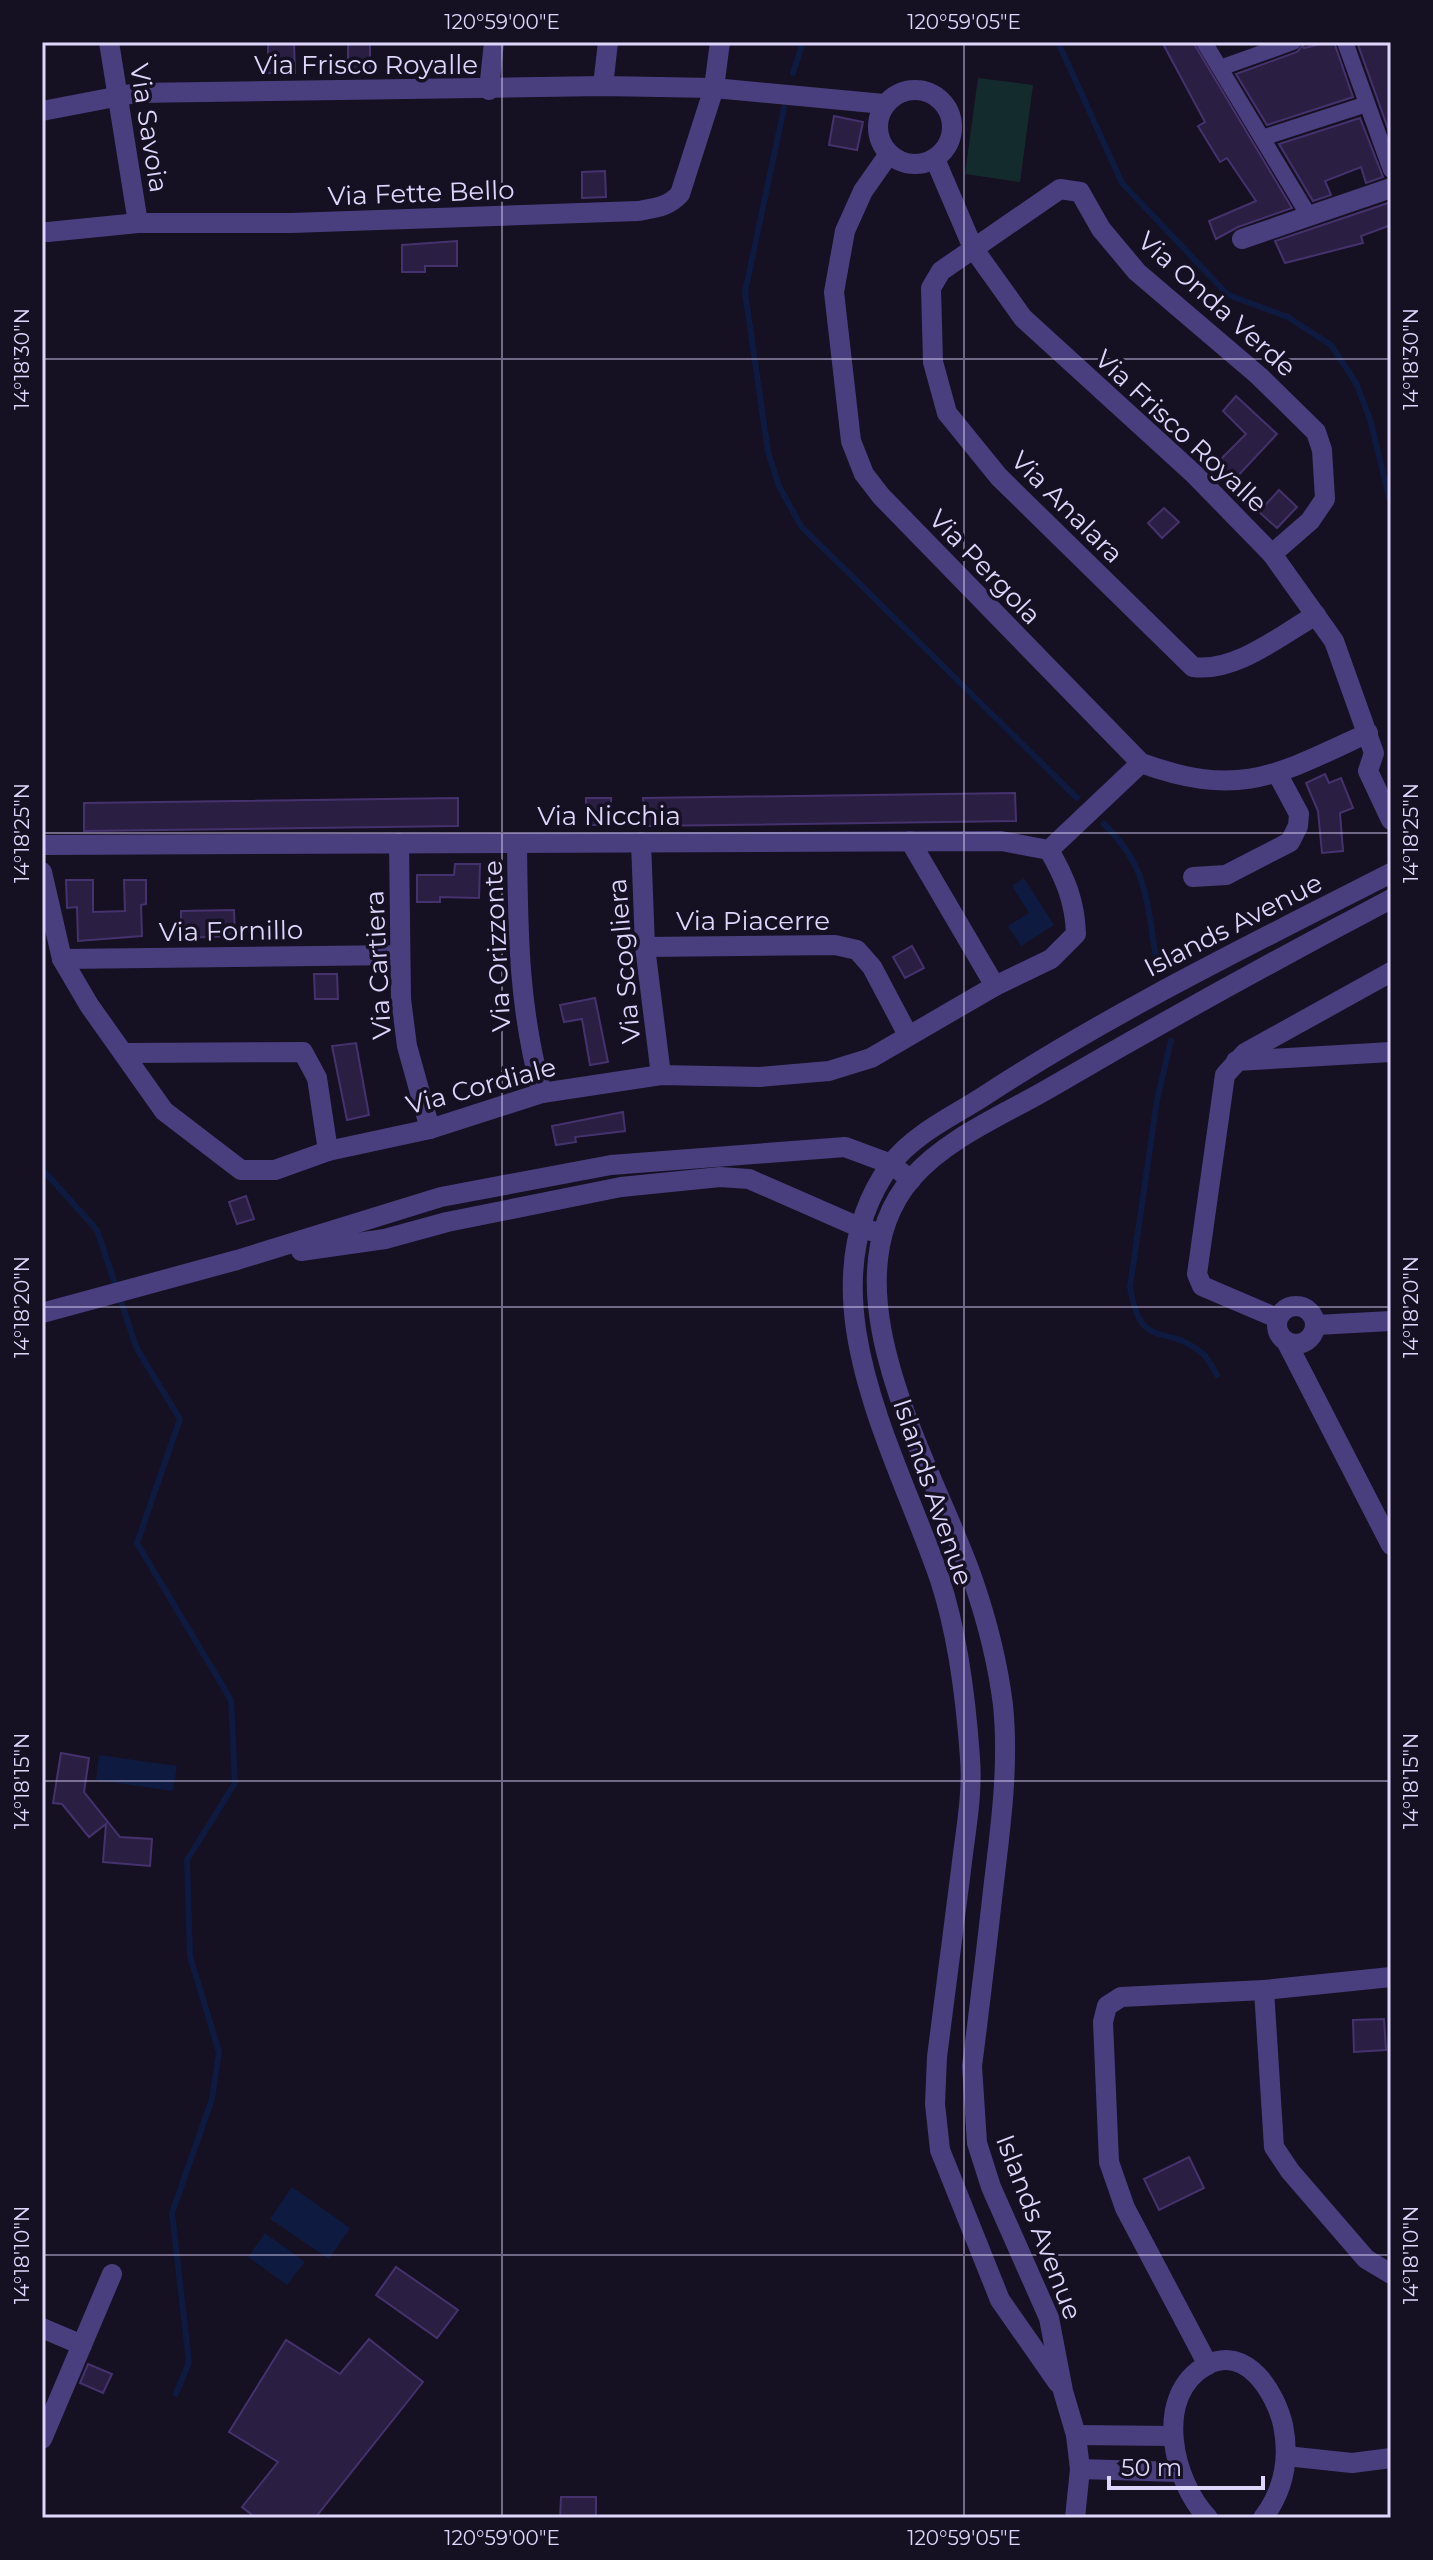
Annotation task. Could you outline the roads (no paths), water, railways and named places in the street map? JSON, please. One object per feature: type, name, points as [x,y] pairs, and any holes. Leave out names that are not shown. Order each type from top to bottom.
[{"type":"street","name":"Via Savoia","points":[[109,42],[138,223]]},
{"type":"street","points":[[489,90],[494,42]]},
{"type":"street","points":[[603,86],[608,42]]},
{"type":"street","name":"Via Fette Bello","points":[[48,232],[138,223],[307,222],[638,211],[671,204],[680,194],[714,88],[720,42]]},
{"type":"street","points":[[1204,42],[1309,216]]},
{"type":"street","points":[[1220,68],[1293,42]]},
{"type":"street","points":[[1345,42],[1391,170]]},
{"type":"street","name":"Via Frisco Royalle","points":[[42,111],[116,94],[603,86],[714,88],[884,104]]},
{"type":"street","points":[[910,89],[929,92],[949,111],[952,132],[949,143],[935,159],[911,164],[889,154],[882,146],[877,125],[884,104],[910,89]]},
{"type":"street","points":[[1262,138],[1367,104]]},
{"type":"street","name":"Via Pergola","points":[[889,154],[863,191],[845,231],[834,292],[851,441],[864,474],[892,507],[1141,763],[1182,778],[1212,783],[1238,782],[1277,773],[1368,733]]},
{"type":"street","name":"Via Frisco Royalle","points":[[935,159],[973,248],[1023,318],[1193,473],[1272,554],[1334,641],[1368,733],[1382,758],[1368,771],[1391,820]]},
{"type":"street","points":[[1242,239],[1391,188]]},
{"type":"street","name":"Via Onda Verde","points":[[973,248],[1060,189],[1080,192],[1101,229],[1137,272],[1259,376],[1316,432],[1322,450],[1325,499],[1310,521],[1272,554]]},
{"type":"street","name":"Via Analara","points":[[973,248],[941,271],[931,288],[933,362],[947,413],[999,477],[1193,667],[1213,669],[1242,657],[1316,615]]},
{"type":"street","points":[[1049,850],[1141,763]]},
{"type":"street","points":[[1193,877],[1226,875],[1295,836],[1299,814],[1277,773]]},
{"type":"street","points":[[910,841],[995,986]]},
{"type":"street","name":"Via Nicchia","points":[[42,845],[1001,841],[1049,850]]},
{"type":"street","name":"Via Scogliera","points":[[641,842],[645,947],[661,1075]]},
{"type":"street","name":"Via Cartiera","points":[[399,843],[399,955],[407,1046],[430,1129]]},
{"type":"street","name":"Via Orizzonte","points":[[517,843],[519,973],[527,1039],[542,1093]]},
{"type":"street","name":"Via Cordiale","points":[[42,872],[62,959],[164,1111],[241,1170],[275,1170],[328,1151],[430,1129],[542,1093],[661,1075],[760,1077],[829,1071],[871,1058],[995,986],[1051,959],[1076,934],[1075,907],[1064,875],[1049,850]]},
{"type":"street","name":"Islands Avenue","points":[[1063,2391],[1000,2300],[940,2150],[935,2104],[937,2057],[968,1815],[971,1762],[960,1679],[941,1582],[889,1452],[860,1355],[853,1309],[855,1258],[861,1228],[891,1164],[916,1139],[1038,1060],[1164,988],[1391,873]]},
{"type":"street","name":"Islands Avenue","points":[[1075,2518],[1080,2469],[1076,2435],[1063,2391],[1049,2318],[991,2187],[977,2143],[972,2066],[1000,1830],[1005,1765],[1003,1705],[974,1582],[912,1433],[886,1346],[877,1301],[878,1262],[894,1205],[911,1180],[943,1151],[1203,999],[1391,899]]},
{"type":"street","name":"Via Piacerre","points":[[645,947],[835,945],[857,950],[872,967],[908,1035]]},
{"type":"street","name":"Via Fornillo","points":[[62,959],[399,955]]},
{"type":"street","points":[[1277,1318],[1202,1286],[1197,1274],[1225,1075],[1236,1061],[1391,972]]},
{"type":"street","points":[[124,1053],[303,1052],[317,1078],[328,1151]]},
{"type":"street","points":[[1236,1061],[1391,1052]]},
{"type":"street","points":[[42,1313],[237,1260],[441,1197],[611,1165],[845,1147],[891,1164],[911,1180]]},
{"type":"street","points":[[748,1153],[749,1179]]},
{"type":"street","points":[[237,1260],[385,1239],[447,1222],[621,1187],[720,1177],[749,1179],[861,1228],[884,1234]]},
{"type":"street","points":[[1277,1318],[1288,1307],[1303,1307],[1310,1311],[1316,1325]]},
{"type":"street","points":[[1277,1318],[1280,1337],[1287,1343],[1391,1545]]},
{"type":"street","points":[[1316,1325],[1391,1321]]},
{"type":"street","points":[[1287,1343],[1306,1342],[1316,1325]]},
{"type":"street","points":[[1208,2365],[1125,2208],[1109,2162],[1103,2022],[1107,2006],[1121,1997],[1264,1990],[1391,1977]]},
{"type":"street","points":[[1264,1990],[1274,2147],[1290,2171],[1366,2259],[1391,2274]]},
{"type":"street","points":[[43,2435],[112,2274]]},
{"type":"street","points":[[42,2328],[82,2345]]},
{"type":"street","points":[[1208,2518],[1195,2504],[1178,2472],[1173,2436],[1175,2415],[1191,2380],[1208,2365],[1240,2364],[1263,2380],[1278,2408],[1286,2456],[1279,2491],[1263,2518]]},
{"type":"street","points":[[1076,2435],[1173,2436]]},
{"type":"street","points":[[1286,2456],[1352,2463],[1391,2458]]},
{"type":"street","points":[[1080,2469],[1178,2472]]},
{"type":"water","points":[[1024,878],[1054,925],[1021,946],[1008,926],[1029,913],[1012,886]]},
{"type":"water","points":[[99,1755],[177,1766],[173,1791],[96,1780]]},
{"type":"water","points":[[292,2187],[350,2228],[329,2259],[270,2219]]},
{"type":"water","points":[[265,2233],[305,2262],[287,2285],[248,2257]]},
{"type":"waterway","points":[[793,73],[803,42]]},
{"type":"waterway","points":[[1058,42],[1122,183],[1228,295],[1288,317],[1331,345],[1356,383],[1370,419],[1391,505]]},
{"type":"waterway","points":[[784,108],[745,292],[768,452],[779,486],[801,526],[1077,798]]},
{"type":"waterway","points":[[1104,824],[1119,840],[1138,872],[1148,905],[1157,963]]},
{"type":"waterway","points":[[1171,1041],[1157,1100],[1130,1287],[1135,1308],[1148,1329],[1189,1344],[1205,1356],[1217,1375]]},
{"type":"waterway","points":[[42,1169],[97,1230],[137,1349],[180,1419],[137,1543],[231,1700],[235,1783],[187,1860],[190,1956],[219,2052],[212,2099],[172,2213],[189,2362],[176,2394]]}]
